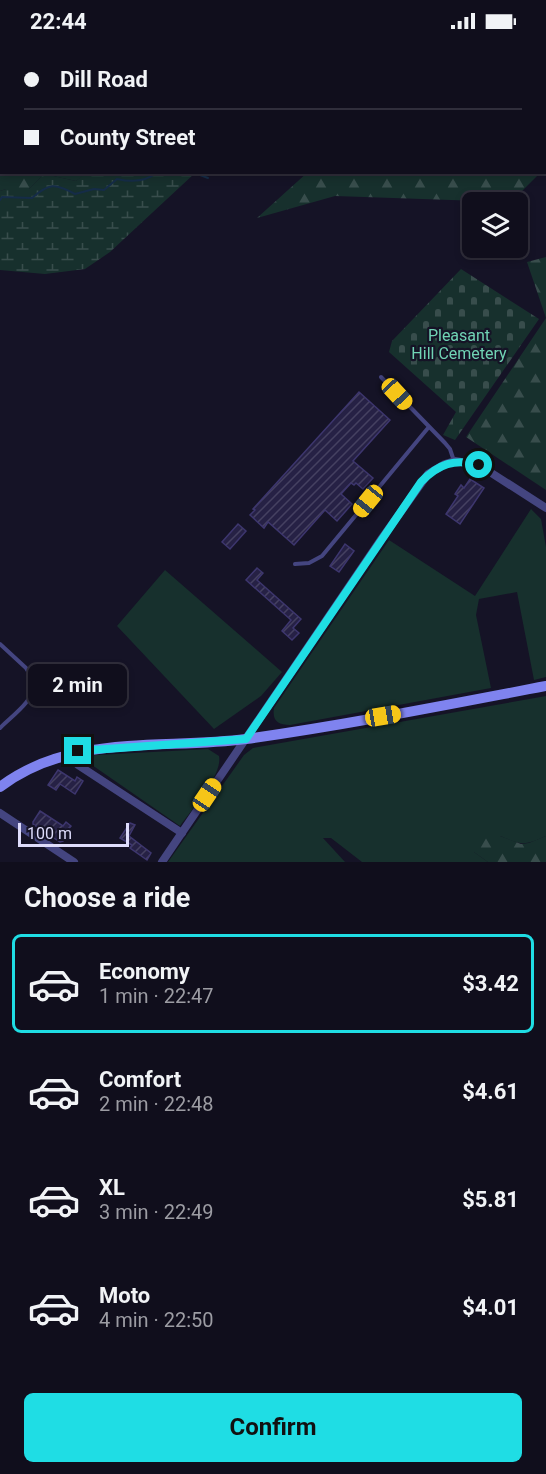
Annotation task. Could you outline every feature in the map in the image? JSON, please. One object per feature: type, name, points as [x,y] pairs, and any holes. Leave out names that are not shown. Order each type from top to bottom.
[{"type":"street","points":[[162,862],[421,482],[436,468],[455,461],[469,462],[488,469],[546,508]]},
{"type":"street","points":[[0,787],[30,768],[67,754],[94,749],[246,739],[546,686]]},
{"type":"street","points":[[67,754],[78,765],[182,833]]},
{"type":"street","points":[[0,813],[74,862]]},
{"type":"lane","points":[[381,377],[450,449],[455,461]]},
{"type":"lane","points":[[295,564],[309,563],[322,556],[428,428]]},
{"type":"lane","points":[[0,644],[26,668],[35,683],[32,695],[27,702],[0,728]]},
{"type":"green space","points":[[0,174],[44,174],[29,189],[0,191]]},
{"type":"green space","points":[[44,174],[86,174],[76,181]]},
{"type":"green space","points":[[44,174],[76,181],[85,174],[194,174],[110,252],[85,269],[45,274],[0,270],[0,191],[29,189]]},
{"type":"green space","points":[[306,174],[539,174],[521,192],[462,192],[462,200],[335,196],[257,218]]},
{"type":"green space","points":[[546,257],[546,318],[527,262]]},
{"type":"green space","name":"Pleasant Hill Cemetery","points":[[461,269],[539,319],[455,440],[443,435],[456,412],[389,352],[392,341]]},
{"type":"green space","points":[[546,318],[546,490],[466,437]]},
{"type":"green space","points":[[531,509],[541,519],[546,547],[546,677],[534,680],[517,592],[479,599],[476,615],[491,688],[290,725],[282,724],[275,719],[274,708],[389,540],[475,596]]},
{"type":"green space","points":[[165,570],[282,672],[261,696],[214,729],[117,626]]},
{"type":"green space","points":[[546,696],[546,836],[523,843],[500,836],[474,852],[488,862],[362,862],[331,838],[323,838],[345,862],[168,862],[244,755],[253,748]]},
{"type":"green space","points":[[208,749],[219,756],[216,773],[180,826],[79,756]]},
{"type":"green space","points":[[482,836],[500,836],[521,844],[546,836],[546,862],[488,862],[474,852],[476,843]]},
{"type":"building","points":[[359,392],[390,420],[353,461],[373,478],[363,489],[356,483],[354,485],[351,483],[341,494],[352,504],[337,521],[325,510],[294,545],[268,522],[264,528],[250,515]]},
{"type":"building","points":[[470,479],[484,488],[460,524],[446,514],[458,496],[455,494],[461,485],[464,488]]},
{"type":"building","points":[[238,524],[246,531],[230,549],[222,542]]},
{"type":"building","points":[[345,544],[354,551],[339,572],[330,566]]},
{"type":"building","points":[[257,568],[263,573],[257,580],[301,619],[293,628],[299,633],[292,640],[282,631],[291,620],[246,580]]},
{"type":"building","points":[[58,770],[75,781],[77,777],[83,781],[75,794],[60,784],[56,790],[48,785]]},
{"type":"building","points":[[40,811],[63,826],[66,822],[71,826],[63,841],[60,842],[33,824]]},
{"type":"building","points":[[130,823],[135,825],[129,836],[151,853],[147,860],[130,848],[132,845],[120,838]]},
{"type":"waterway","points":[[0,200],[2,197],[32,198],[52,186],[75,194],[94,189],[104,190],[117,179],[138,180],[154,174]]},
{"type":"waterway","points":[[197,174],[208,178]]},
{"type":"route","points":[[78,751],[246,739],[421,482],[436,468],[455,461],[479,465]]}]
